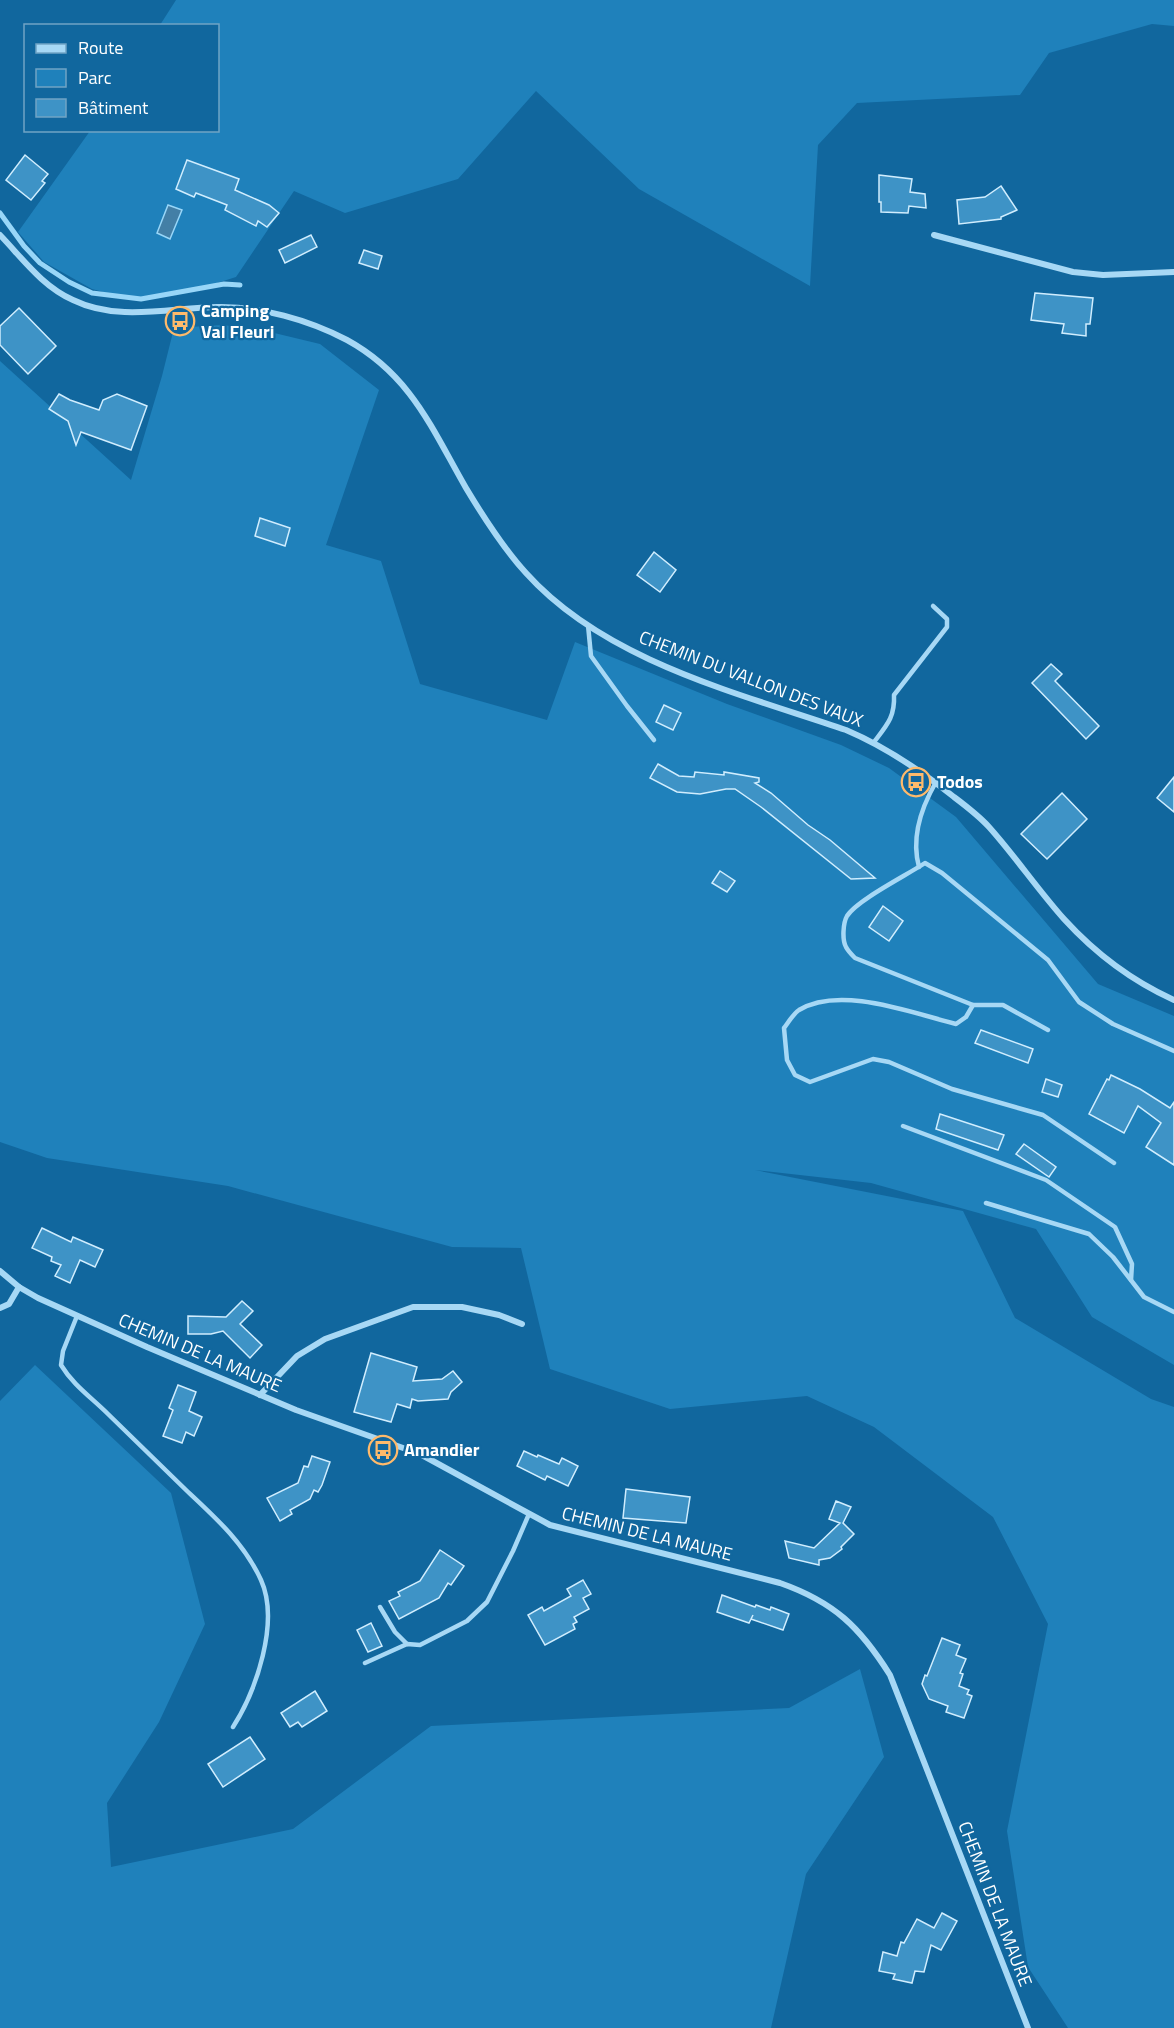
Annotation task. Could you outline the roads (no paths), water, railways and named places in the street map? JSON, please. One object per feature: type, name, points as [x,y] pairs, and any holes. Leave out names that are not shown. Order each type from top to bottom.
[{"type":"street","name":"CHEMIN DU VALLON DES VAUX","points":[[0,235],[48,286],[90,308],[125,312],[237,307],[289,317],[344,339],[363,350],[386,367],[417,402],[498,539],[527,574],[557,603],[620,645],[656,664],[874,742],[936,782],[988,826],[1064,919],[1094,948],[1126,974],[1174,1000]]},
{"type":"street","points":[[934,235],[1073,272],[1103,275],[1174,272]]},
{"type":"street","name":"CHEMIN DE LA MAURE","points":[[0,1271],[19,1287],[77,1316],[260,1395],[420,1454],[550,1525],[780,1583],[806,1592],[830,1607],[854,1626],[873,1647],[890,1675],[1028,2028]]},
{"type":"street","points":[[0,1308],[9,1304],[19,1287]]},
{"type":"street","points":[[260,1395],[297,1356],[325,1338],[413,1307],[462,1307],[499,1315],[522,1324]]},
{"type":"lane","points":[[874,742],[891,717],[894,709],[894,695],[947,627],[947,620],[933,606]]},
{"type":"lane","points":[[588,625],[591,656],[654,740]]},
{"type":"lane","points":[[919,867],[914,850],[923,805],[936,782]]},
{"type":"lane","points":[[1048,1030],[1003,1005],[973,1005],[855,958],[845,946],[844,928],[847,916],[855,907],[925,863],[942,873],[1048,960],[1079,1002],[1113,1024],[1174,1051]]},
{"type":"lane","points":[[973,1005],[966,1017],[956,1024],[870,1003],[843,999],[820,1003],[798,1011],[784,1028],[788,1060],[795,1075],[810,1082],[873,1059],[889,1062],[952,1089],[1043,1116],[1114,1163]]},
{"type":"lane","points":[[903,1126],[1046,1180],[1106,1220],[1115,1227],[1132,1264],[1131,1280]]},
{"type":"lane","points":[[986,1203],[1089,1234],[1113,1257],[1144,1297],[1174,1312]]},
{"type":"lane","points":[[77,1316],[63,1351],[61,1365],[68,1377],[109,1414],[242,1546],[262,1582],[268,1618],[265,1648],[252,1693],[233,1727]]},
{"type":"lane","points":[[365,1664],[407,1644],[420,1645],[467,1621],[487,1602],[529,1514]]},
{"type":"lane","points":[[380,1607],[394,1632],[407,1644]]},
{"type":"waterway","points":[[0,213],[24,246],[40,263],[69,282],[92,293],[141,299],[224,284],[240,285]]},
{"type":"place","name":"Camping Val Fleuri","points":[[180,321]]},
{"type":"place","name":"Todos","points":[[916,782]]},
{"type":"place","name":"Amandier","points":[[383,1450]]}]
